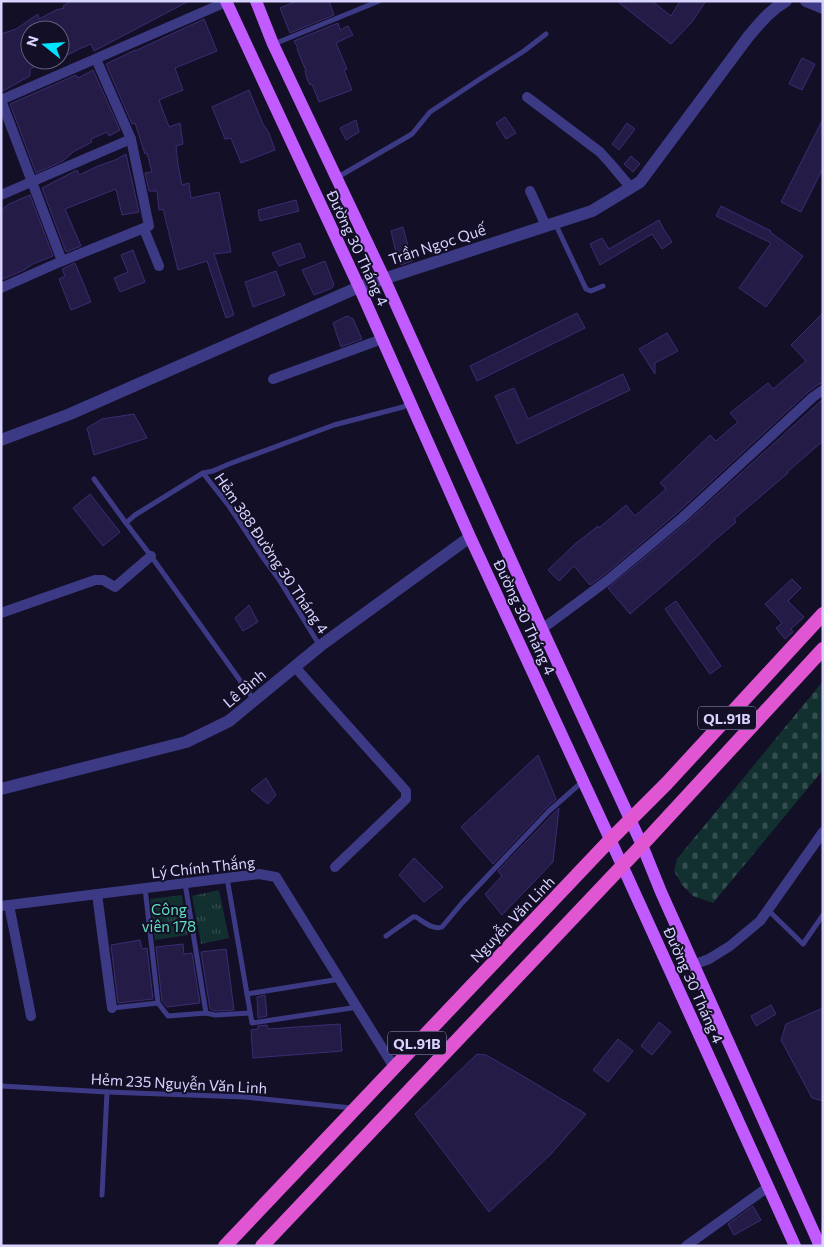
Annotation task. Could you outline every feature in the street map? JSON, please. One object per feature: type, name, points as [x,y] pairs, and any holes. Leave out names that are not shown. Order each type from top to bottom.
[{"type":"highway","name":"Nguyễn Văn Linh","points":[[225,1246],[610,840],[667,783],[823,614]]},
{"type":"highway","name":"QL.91B","points":[[262,1246],[642,845],[823,649]]},
{"type":"main road","name":"Đường 30 Tháng 4","points":[[256,1],[273,44],[384,278],[642,845],[693,965],[820,1246]]},
{"type":"main road","name":"Đường 30 Tháng 4","points":[[226,2],[359,287],[470,538],[622,865],[795,1246]]},
{"type":"main road","points":[[768,1187],[787,1173]]},
{"type":"street","name":"Trần Ngọc Quế","points":[[1,440],[70,414],[359,287],[592,211],[640,182],[748,37],[764,18],[786,1]]},
{"type":"street","points":[[806,1],[823,8]]},
{"type":"street","points":[[62,262],[1,100],[226,2]]},
{"type":"street","points":[[1,288],[149,226],[131,139],[96,59]]},
{"type":"street","points":[[527,97],[600,152],[631,188]]},
{"type":"street","points":[[1,195],[131,139]]},
{"type":"street","points":[[530,192],[551,224]]},
{"type":"street","points":[[144,229],[159,266]]},
{"type":"street","points":[[274,379],[382,339]]},
{"type":"street","points":[[542,628],[608,580],[682,518],[813,397],[823,390]]},
{"type":"street","name":"Lê Bình","points":[[1,789],[186,742],[229,722],[320,646],[470,538]]},
{"type":"street","points":[[1,613],[95,580],[103,580],[115,587],[151,556]]},
{"type":"street","points":[[295,667],[406,790],[406,799],[335,867]]},
{"type":"street","points":[[693,965],[730,946],[760,922],[823,832]]},
{"type":"street","name":"Lý Chính Thắng","points":[[5,905],[259,874],[276,877],[394,1067]]},
{"type":"street","points":[[97,894],[112,1008]]},
{"type":"street","points":[[5,905],[30,1016]]},
{"type":"street","points":[[686,1246],[768,1187]]},
{"type":"lane","points":[[273,44],[378,1]]},
{"type":"lane","points":[[337,178],[412,134],[430,112],[524,51],[546,34]]},
{"type":"lane","points":[[551,224],[586,289],[591,291],[604,286]]},
{"type":"lane","name":"Hẻm 388 Đường 30 Tháng 4","points":[[126,523],[135,515],[202,473],[213,471],[334,425],[403,407],[410,402]]},
{"type":"lane","name":"Hẻm 388 Đường 30 Tháng 4","points":[[202,473],[229,506],[278,578],[320,646]]},
{"type":"lane","points":[[94,479],[255,700]]},
{"type":"lane","points":[[386,936],[413,917],[434,928],[442,927],[462,903],[549,811],[583,781]]},
{"type":"lane","points":[[227,878],[252,1023],[358,1007]]},
{"type":"lane","points":[[185,883],[206,1013]]},
{"type":"lane","points":[[145,888],[158,1003],[168,1016],[206,1013],[215,1016],[250,1013]]},
{"type":"lane","points":[[768,910],[804,944],[823,915]]},
{"type":"lane","points":[[247,994],[340,979]]},
{"type":"lane","points":[[112,1008],[158,1003]]},
{"type":"lane","name":"Hẻm 235 Nguyễn Văn Linh","points":[[1,1086],[245,1097],[355,1108]]},
{"type":"lane","points":[[102,1195],[107,1092]]},
{"type":"green space","points":[[823,681],[823,770],[713,903],[693,896],[682,885],[674,871],[677,859]]},
{"type":"green space","name":"Công viên 178","points":[[219,890],[229,938],[201,944],[192,896]]},
{"type":"green space","name":"Công viên 178","points":[[182,895],[188,935],[155,940],[150,899]]},
{"type":"building","points":[[71,1],[189,1],[94,51],[91,44],[70,54],[70,20],[29,20],[38,14],[39,19],[64,8],[63,6]]},
{"type":"building","points":[[297,1],[329,1],[334,15],[290,33],[280,8]]},
{"type":"building","points":[[617,1],[652,1],[671,16],[680,1],[706,1],[692,22],[671,44]]},
{"type":"building","points":[[204,19],[217,51],[175,68],[183,90],[159,100],[169,127],[180,123],[183,144],[176,146],[182,185],[189,183],[191,198],[219,192],[231,252],[214,254],[234,315],[226,318],[207,261],[178,270],[163,209],[159,210],[157,191],[149,191],[145,173],[152,172],[147,153],[145,154],[135,123],[132,124],[106,64]]},
{"type":"building","points":[[338,23],[340,30],[348,26],[353,35],[336,43],[347,69],[344,70],[352,90],[319,102],[312,84],[310,85],[307,79],[306,71],[294,41]]},
{"type":"building","points":[[20,26],[20,70],[30,70],[30,76],[1,92],[1,34]]},
{"type":"building","points":[[802,58],[815,64],[802,90],[789,84]]},
{"type":"building","points":[[93,70],[120,130],[109,136],[107,132],[91,139],[92,142],[73,152],[63,161],[36,173],[10,104],[76,75],[78,78]]},
{"type":"building","points":[[249,90],[275,150],[241,163],[231,138],[225,139],[212,107]]},
{"type":"building","points":[[505,117],[516,133],[506,139],[496,123]]},
{"type":"building","points":[[823,119],[823,168],[801,212],[781,202]]},
{"type":"building","points":[[356,120],[359,132],[346,140],[340,128]]},
{"type":"building","points":[[627,123],[635,129],[619,150],[612,144]]},
{"type":"building","points":[[126,154],[139,212],[122,215],[116,189],[65,209],[81,246],[66,252],[42,188],[77,170],[79,175]]},
{"type":"building","points":[[631,156],[640,164],[633,172],[624,164]]},
{"type":"building","points":[[30,195],[53,256],[1,280],[1,210],[9,204]]},
{"type":"building","points":[[296,200],[299,211],[260,221],[258,210]]},
{"type":"building","points":[[721,206],[771,231],[803,256],[766,307],[739,288],[771,243],[716,216]]},
{"type":"building","points":[[659,220],[672,242],[662,249],[652,234],[600,265],[590,244],[602,238],[609,249]]},
{"type":"building","points":[[403,227],[412,261],[401,265],[391,231]]},
{"type":"building","points":[[300,243],[305,257],[279,266],[272,253]]},
{"type":"building","points":[[133,250],[145,282],[120,292],[114,278],[128,272],[121,255]]},
{"type":"building","points":[[325,261],[334,285],[332,288],[314,295],[302,270]]},
{"type":"building","points":[[75,263],[91,302],[71,310],[59,279],[65,276],[62,269]]},
{"type":"building","points":[[276,271],[285,295],[253,307],[245,282]]},
{"type":"building","points":[[577,313],[585,328],[477,381],[470,366]]},
{"type":"building","points":[[823,313],[823,383],[808,392],[677,513],[590,585],[574,566],[559,581],[548,570],[574,545],[598,526],[599,528],[626,505],[635,516],[666,489],[660,483],[710,435],[716,441],[738,422],[730,413],[768,383],[773,389],[806,361],[791,345]]},
{"type":"building","points":[[347,316],[353,319],[362,339],[341,347],[333,323]]},
{"type":"building","points":[[667,333],[678,351],[655,363],[655,374],[639,349]]},
{"type":"building","points":[[623,374],[630,390],[517,444],[495,396],[514,388],[528,419]]},
{"type":"building","points":[[823,399],[823,441],[734,519],[736,522],[630,614],[608,588],[686,523]]},
{"type":"building","points":[[134,414],[147,438],[94,455],[87,428],[102,419]]},
{"type":"building","points":[[90,494],[120,532],[103,546],[73,508]]},
{"type":"building","points":[[792,579],[801,588],[788,601],[804,617],[791,629],[793,632],[785,639],[776,628],[782,623],[765,604]]},
{"type":"building","points":[[676,601],[721,666],[710,674],[665,609]]},
{"type":"building","points":[[249,605],[258,622],[243,631],[235,618]]},
{"type":"building","points":[[538,755],[556,799],[493,864],[461,827]]},
{"type":"building","points":[[266,778],[276,795],[268,804],[251,790]]},
{"type":"building","points":[[559,808],[553,862],[502,915],[485,894],[502,876],[498,871]]},
{"type":"building","points":[[414,858],[443,887],[424,902],[399,875]]},
{"type":"building","points":[[140,940],[142,949],[147,948],[153,999],[118,1003],[111,945]]},
{"type":"building","points":[[183,944],[184,954],[192,953],[200,1003],[167,1007],[162,1001],[156,947]]},
{"type":"building","points":[[226,949],[234,1010],[215,1011],[210,1009],[201,952]]},
{"type":"building","points":[[265,995],[267,1016],[258,1018],[257,997]]},
{"type":"building","points":[[771,1005],[776,1014],[756,1026],[751,1016]]},
{"type":"building","points":[[823,1008],[823,1101],[812,1098],[781,1040],[786,1024]]},
{"type":"building","points":[[659,1022],[671,1032],[652,1055],[641,1046]]},
{"type":"building","points":[[340,1024],[342,1051],[253,1058],[251,1030],[258,1029],[258,1026],[267,1025],[268,1029]]},
{"type":"building","points":[[618,1039],[633,1051],[608,1082],[593,1070]]},
{"type":"building","points":[[477,1054],[486,1055],[586,1114],[550,1155],[489,1212],[415,1114]]},
{"type":"building","points":[[753,1206],[761,1220],[734,1235],[728,1224]]}]
